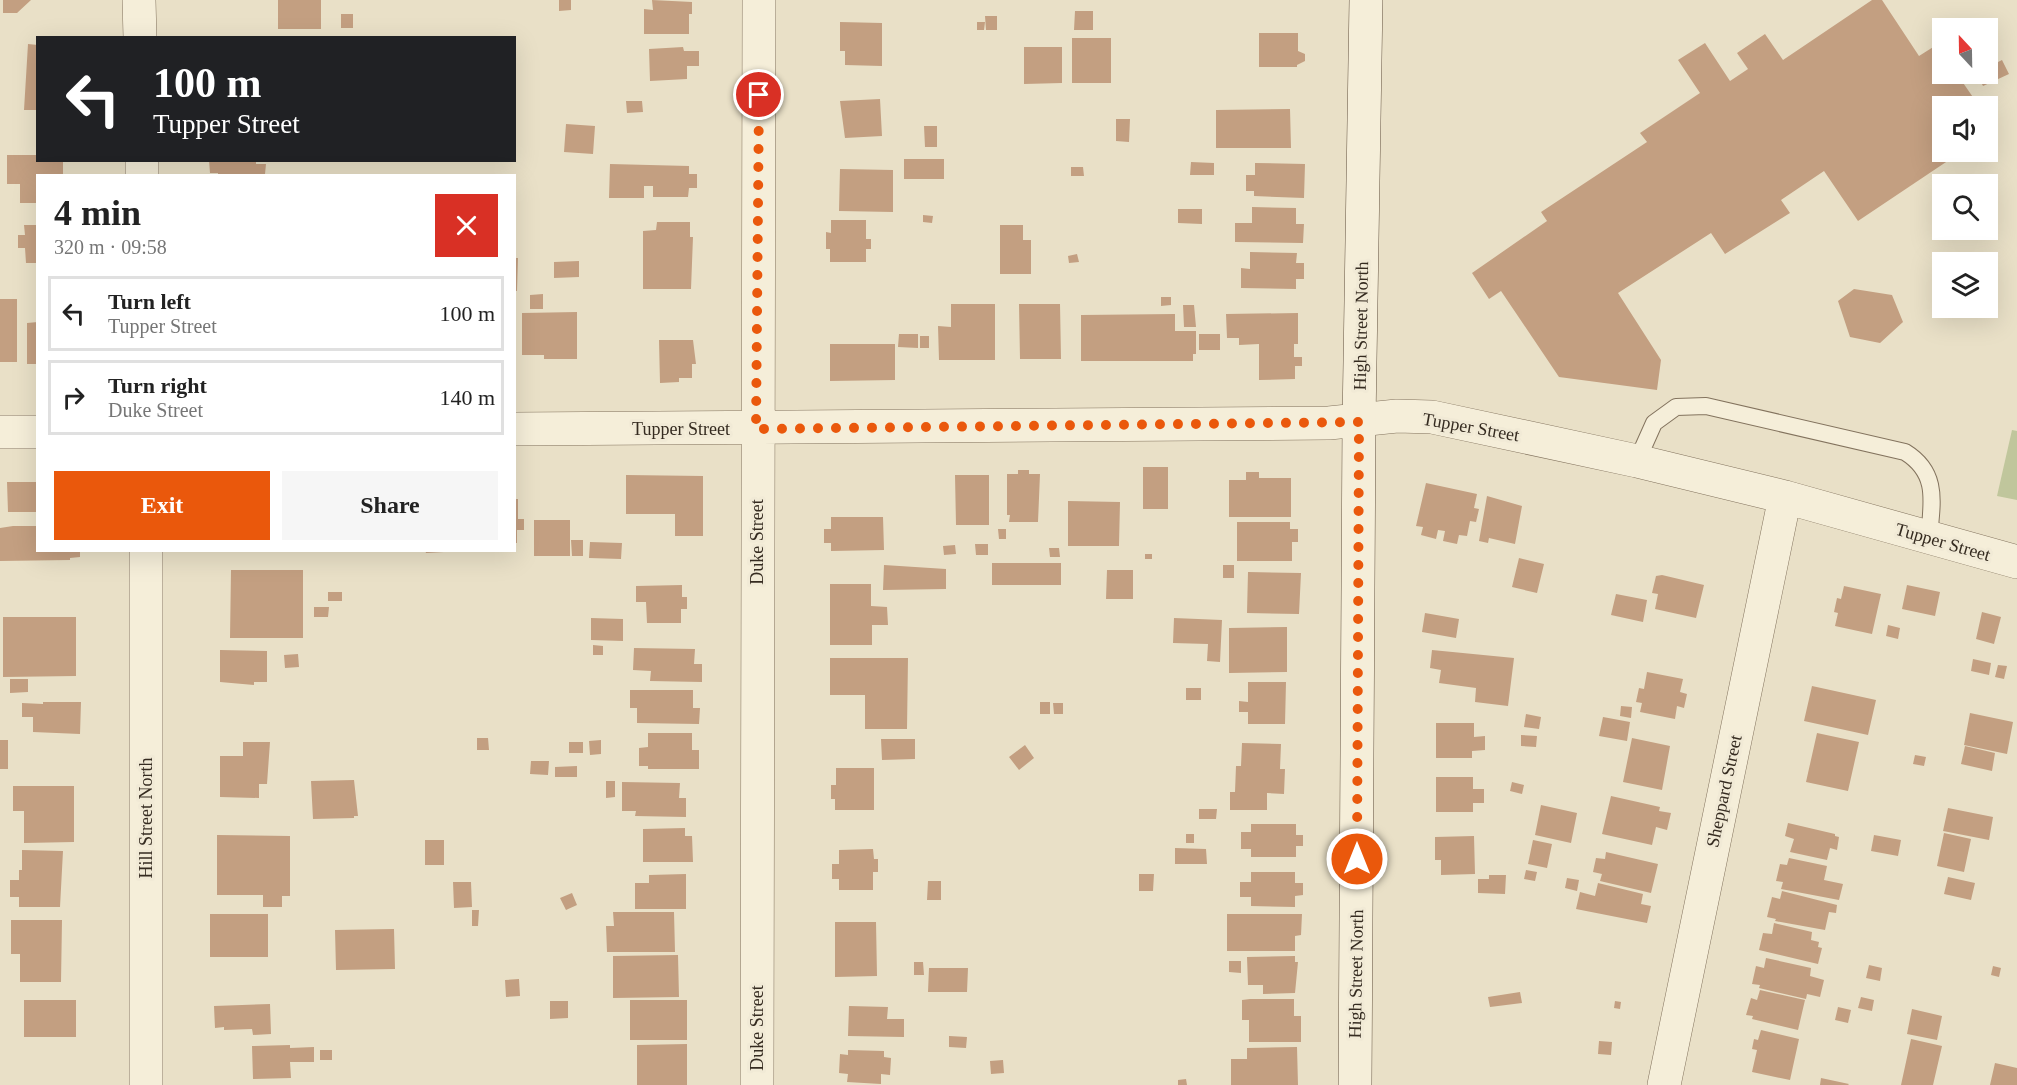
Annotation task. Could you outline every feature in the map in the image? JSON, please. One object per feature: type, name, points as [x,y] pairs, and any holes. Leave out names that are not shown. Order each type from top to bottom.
[{"type":"street","points":[[139,0],[140,36]]},
{"type":"street","name":"Duke Street","points":[[757,1085],[756,429],[759,0]]},
{"type":"street","name":"High Street North","points":[[1355,1085],[1359,422],[1366,0]]},
{"type":"street","name":"Tupper Street","points":[[516,429],[756,429],[1359,422],[1397,416],[1432,417],[1637,461],[1785,497],[2017,562]]},
{"type":"street","points":[[0,432],[36,432]]},
{"type":"street","name":"Sheppard Street","points":[[1664,1085],[1785,497]]},
{"type":"street","name":"Hill Street North","points":[[146,552],[146,1085]]},
{"type":"lane","points":[[1637,461],[1654,423],[1676,407],[1696,406],[1706,406],[1905,453],[1919,461],[1930,478],[1929,537]]},
{"type":"green space","points":[[2012,430],[2017,431],[2017,500],[1997,496]]},
{"type":"building","points":[[3,0],[31,0],[17,13],[3,13]]},
{"type":"building","points":[[278,0],[321,0],[321,29],[278,29]]},
{"type":"building","points":[[559,0],[571,0],[571,10],[559,11]]},
{"type":"building","points":[[652,0],[692,2],[692,14],[689,14],[689,34],[644,34],[644,9],[653,10]]},
{"type":"building","points":[[1872,0],[1882,0],[1919,56],[1932,48],[1932,84],[1964,84],[1972,96],[1932,96],[1932,162],[1946,162],[1858,221],[1824,171],[1781,200],[1790,213],[1725,254],[1711,233],[1618,293],[1661,360],[1657,390],[1559,377],[1501,291],[1489,299],[1472,273],[1547,221],[1541,212],[1647,142],[1640,133],[1700,93],[1678,60],[1705,43],[1730,81],[1748,69],[1737,53],[1765,34],[1783,60]]},
{"type":"building","points":[[1075,11],[1093,11],[1093,30],[1074,30]]},
{"type":"building","points":[[341,14],[353,14],[353,28],[341,28]]},
{"type":"building","points":[[985,16],[997,16],[997,30],[986,30]]},
{"type":"building","points":[[840,22],[882,23],[882,66],[845,65],[845,51],[840,51]]},
{"type":"building","points":[[977,22],[985,22],[984,30],[977,30]]},
{"type":"building","points":[[1259,33],[1298,33],[1298,51],[1305,54],[1305,61],[1297,67],[1259,67]]},
{"type":"building","points":[[1072,38],[1111,38],[1111,83],[1072,83]]},
{"type":"building","points":[[28,44],[36,45],[36,110],[24,110]]},
{"type":"building","points":[[683,47],[684,51],[699,51],[699,66],[687,66],[687,79],[650,81],[649,49]]},
{"type":"building","points":[[1024,47],[1062,47],[1062,83],[1024,84]]},
{"type":"building","points":[[2002,60],[2009,74],[1998,79],[1998,62]]},
{"type":"building","points":[[880,99],[882,136],[845,138],[840,101]]},
{"type":"building","points":[[626,101],[642,101],[643,112],[627,113]]},
{"type":"building","points":[[1290,109],[1291,148],[1216,148],[1216,110]]},
{"type":"building","points":[[1116,119],[1130,119],[1129,142],[1116,141]]},
{"type":"building","points":[[566,124],[595,126],[593,154],[564,152]]},
{"type":"building","points":[[924,126],[937,126],[937,147],[925,147]]},
{"type":"building","points":[[7,155],[36,155],[36,162],[63,162],[63,174],[36,174],[36,203],[20,203],[20,184],[7,184]]},
{"type":"building","points":[[904,159],[944,159],[944,179],[904,179]]},
{"type":"building","points":[[209,162],[266,164],[265,174],[210,173]]},
{"type":"building","points":[[1191,162],[1214,163],[1214,175],[1190,175]]},
{"type":"building","points":[[1255,163],[1305,164],[1304,198],[1254,196],[1254,191],[1246,191],[1246,175],[1255,175]]},
{"type":"building","points":[[610,164],[689,166],[689,174],[697,174],[697,188],[689,188],[688,197],[653,197],[653,186],[644,186],[644,198],[609,198]]},
{"type":"building","points":[[1071,167],[1083,167],[1084,176],[1071,176]]},
{"type":"building","points":[[840,169],[893,170],[893,212],[839,211]]},
{"type":"building","points":[[1252,207],[1296,208],[1296,224],[1304,224],[1303,243],[1235,242],[1235,223],[1252,223]]},
{"type":"building","points":[[1178,209],[1202,209],[1202,224],[1178,223]]},
{"type":"building","points":[[923,215],[933,216],[932,223],[923,222]]},
{"type":"building","points":[[831,220],[866,220],[866,239],[871,239],[871,249],[866,249],[866,262],[830,262],[830,249],[826,249],[826,232],[831,233]]},
{"type":"building","points":[[657,222],[690,222],[690,237],[693,237],[691,289],[643,289],[643,231],[656,230]]},
{"type":"building","points":[[24,225],[36,225],[36,263],[26,263],[25,248],[18,248],[18,235],[25,235]]},
{"type":"building","points":[[1000,225],[1023,225],[1023,240],[1031,240],[1031,274],[1000,274]]},
{"type":"building","points":[[1250,252],[1297,253],[1296,263],[1304,263],[1304,279],[1296,279],[1296,289],[1241,288],[1241,268],[1250,269]]},
{"type":"building","points":[[1077,254],[1079,262],[1069,263],[1068,256]]},
{"type":"building","points":[[516,258],[518,258],[517,291]]},
{"type":"building","points":[[579,261],[579,277],[554,278],[554,262]]},
{"type":"building","points":[[1854,289],[1892,295],[1903,322],[1880,343],[1850,337],[1838,301]]},
{"type":"building","points":[[543,294],[543,309],[530,309],[530,295]]},
{"type":"building","points":[[1161,297],[1171,297],[1171,305],[1161,306]]},
{"type":"building","points":[[0,299],[17,299],[17,362],[0,362]]},
{"type":"building","points":[[951,304],[995,304],[995,360],[939,360],[938,326],[951,327]]},
{"type":"building","points":[[1019,304],[1060,304],[1061,359],[1020,359]]},
{"type":"building","points":[[1183,305],[1194,305],[1196,327],[1184,327]]},
{"type":"building","points":[[577,312],[577,359],[544,359],[544,355],[522,355],[522,313]]},
{"type":"building","points":[[1298,313],[1298,344],[1294,344],[1294,357],[1302,357],[1302,366],[1295,366],[1295,379],[1259,380],[1259,344],[1239,345],[1239,338],[1227,338],[1226,314]]},
{"type":"building","points":[[1175,314],[1175,331],[1196,331],[1196,354],[1193,354],[1193,361],[1081,361],[1081,315]]},
{"type":"building","points":[[36,322],[36,364],[27,364],[27,323]]},
{"type":"building","points":[[899,334],[918,334],[918,348],[898,347]]},
{"type":"building","points":[[1199,334],[1220,334],[1220,350],[1199,350]]},
{"type":"building","points":[[920,336],[929,336],[929,348],[920,348]]},
{"type":"building","points":[[659,340],[693,340],[696,364],[692,364],[692,378],[679,378],[679,382],[660,383]]},
{"type":"building","points":[[830,344],[895,344],[895,380],[830,381]]},
{"type":"building","points":[[1143,467],[1168,467],[1168,509],[1143,509]]},
{"type":"building","points":[[1018,470],[1029,470],[1029,474],[1040,474],[1038,522],[1009,522],[1007,474],[1018,474]]},
{"type":"building","points":[[1246,472],[1259,472],[1259,478],[1291,478],[1291,517],[1229,517],[1229,480],[1246,480]]},
{"type":"building","points":[[626,475],[703,476],[703,536],[675,536],[675,514],[626,514]]},
{"type":"building","points":[[955,475],[989,475],[989,525],[956,525]]},
{"type":"building","points":[[7,482],[36,482],[36,512],[8,512]]},
{"type":"building","points":[[1426,483],[1477,494],[1474,508],[1479,509],[1476,522],[1470,521],[1467,536],[1459,535],[1457,544],[1443,541],[1445,531],[1438,530],[1436,539],[1421,535],[1423,527],[1416,526]]},
{"type":"building","points":[[1487,496],[1522,506],[1515,544],[1489,538],[1488,543],[1479,541]]},
{"type":"building","points":[[516,499],[518,499],[518,519],[524,519],[524,530],[517,530],[517,543]]},
{"type":"building","points":[[1068,501],[1120,502],[1119,546],[1068,546]]},
{"type":"building","points":[[831,517],[883,517],[884,550],[831,551],[831,543],[824,543],[824,529],[831,529]]},
{"type":"building","points":[[534,520],[570,520],[570,556],[534,556]]},
{"type":"building","points":[[1237,522],[1290,522],[1290,529],[1298,529],[1298,542],[1292,542],[1292,561],[1237,561]]},
{"type":"building","points":[[36,526],[36,552],[80,552],[80,557],[70,558],[70,560],[0,561],[0,528]]},
{"type":"building","points":[[998,529],[1006,529],[1006,539],[999,539]]},
{"type":"building","points":[[571,540],[583,540],[583,556],[572,556]]},
{"type":"building","points":[[590,542],[622,543],[621,559],[589,558]]},
{"type":"building","points":[[975,544],[988,544],[988,555],[976,555]]},
{"type":"building","points":[[955,545],[956,554],[944,555],[943,546]]},
{"type":"building","points":[[1049,548],[1059,548],[1060,557],[1050,557]]},
{"type":"building","points":[[1145,554],[1152,554],[1152,559],[1145,559]]},
{"type":"building","points":[[1519,558],[1544,564],[1537,593],[1512,587]]},
{"type":"building","points":[[992,563],[1061,563],[1061,585],[992,585]]},
{"type":"building","points":[[884,565],[946,569],[946,589],[883,590]]},
{"type":"building","points":[[1223,565],[1234,565],[1234,578],[1223,578]]},
{"type":"building","points":[[231,570],[303,570],[303,638],[230,638]]},
{"type":"building","points":[[1107,570],[1133,570],[1133,599],[1106,599]]},
{"type":"building","points":[[1248,572],[1301,573],[1299,614],[1247,613]]},
{"type":"building","points":[[1662,575],[1704,585],[1696,618],[1655,609],[1658,594],[1652,593],[1656,576]]},
{"type":"building","points":[[830,584],[871,584],[871,606],[887,607],[888,625],[872,625],[872,645],[830,645]]},
{"type":"building","points":[[682,585],[682,597],[687,597],[687,609],[681,609],[681,623],[647,623],[646,602],[636,602],[636,586]]},
{"type":"building","points":[[1907,585],[1940,592],[1935,616],[1902,609]]},
{"type":"building","points":[[1844,586],[1881,594],[1872,634],[1835,626],[1838,613],[1834,612],[1837,598],[1841,599]]},
{"type":"building","points":[[328,592],[342,592],[342,601],[328,601]]},
{"type":"building","points":[[1616,594],[1647,600],[1643,622],[1611,615]]},
{"type":"building","points":[[314,607],[329,607],[328,617],[314,617]]},
{"type":"building","points":[[1982,612],[2001,617],[1994,644],[1976,639]]},
{"type":"building","points":[[1425,613],[1459,619],[1456,638],[1422,632]]},
{"type":"building","points":[[3,617],[76,617],[76,676],[3,677]]},
{"type":"building","points":[[591,618],[623,619],[623,641],[591,640]]},
{"type":"building","points":[[1174,618],[1222,620],[1220,662],[1207,661],[1208,644],[1173,643]]},
{"type":"building","points":[[1888,625],[1900,628],[1898,639],[1886,636]]},
{"type":"building","points":[[1287,627],[1287,672],[1229,673],[1229,628]]},
{"type":"building","points":[[593,645],[603,646],[603,655],[593,655]]},
{"type":"building","points":[[634,648],[695,649],[694,664],[702,664],[702,682],[650,681],[651,671],[633,670]]},
{"type":"building","points":[[220,650],[267,651],[267,682],[254,682],[254,685],[220,682]]},
{"type":"building","points":[[1432,650],[1514,658],[1508,706],[1475,702],[1476,688],[1439,683],[1441,670],[1430,668]]},
{"type":"building","points":[[298,654],[299,667],[285,668],[284,655]]},
{"type":"building","points":[[830,658],[908,658],[907,729],[865,729],[865,695],[830,695]]},
{"type":"building","points":[[1973,659],[1991,663],[1989,675],[1971,671]]},
{"type":"building","points":[[1998,665],[2007,666],[2004,679],[1995,677]]},
{"type":"building","points":[[1647,672],[1683,679],[1680,692],[1687,694],[1684,708],[1677,706],[1675,719],[1640,712],[1642,703],[1636,702],[1639,688],[1644,689]]},
{"type":"building","points":[[10,679],[28,679],[28,692],[10,693]]},
{"type":"building","points":[[1248,682],[1286,682],[1285,724],[1248,724],[1248,712],[1239,712],[1239,701],[1248,702]]},
{"type":"building","points":[[1812,686],[1876,700],[1868,735],[1804,721]]},
{"type":"building","points":[[1186,688],[1201,688],[1201,700],[1186,700]]},
{"type":"building","points":[[630,690],[693,690],[693,708],[700,708],[699,724],[637,723],[637,708],[630,708]]},
{"type":"building","points":[[43,702],[81,702],[80,734],[33,732],[33,717],[22,717],[22,703],[43,704]]},
{"type":"building","points":[[1040,702],[1050,702],[1050,714],[1040,714]]},
{"type":"building","points":[[1053,703],[1063,703],[1063,714],[1054,714]]},
{"type":"building","points":[[1621,706],[1632,707],[1631,718],[1620,716]]},
{"type":"building","points":[[1970,713],[2013,722],[2007,754],[1964,745]]},
{"type":"building","points":[[1526,714],[1541,717],[1539,729],[1524,727]]},
{"type":"building","points":[[1603,717],[1630,722],[1627,741],[1599,736]]},
{"type":"building","points":[[1436,723],[1474,723],[1474,737],[1485,736],[1485,750],[1472,751],[1472,758],[1436,758]]},
{"type":"building","points":[[648,733],[692,733],[692,750],[699,750],[699,769],[648,769],[648,766],[639,766],[639,748],[648,747]]},
{"type":"building","points":[[1817,733],[1859,742],[1848,791],[1806,782]]},
{"type":"building","points":[[1521,735],[1537,736],[1536,747],[1521,746]]},
{"type":"building","points":[[477,738],[488,738],[489,750],[477,750]]},
{"type":"building","points":[[1632,738],[1670,746],[1662,790],[1623,782]]},
{"type":"building","points":[[881,739],[915,739],[915,759],[882,760]]},
{"type":"building","points":[[0,740],[8,740],[8,769],[0,769]]},
{"type":"building","points":[[601,740],[601,754],[590,755],[589,741]]},
{"type":"building","points":[[243,742],[270,742],[267,784],[259,784],[259,798],[220,797],[220,756],[243,756]]},
{"type":"building","points":[[569,742],[583,742],[583,753],[569,753]]},
{"type":"building","points":[[1242,743],[1281,744],[1280,769],[1285,769],[1284,794],[1267,793],[1267,810],[1230,810],[1230,792],[1235,792],[1236,766],[1241,766]]},
{"type":"building","points":[[1025,745],[1034,758],[1019,770],[1009,757]]},
{"type":"building","points":[[1965,746],[1995,753],[1992,771],[1961,764]]},
{"type":"building","points":[[1915,755],[1926,757],[1924,766],[1913,764]]},
{"type":"building","points":[[531,761],[549,761],[548,775],[530,774]]},
{"type":"building","points":[[577,766],[577,777],[555,777],[555,767]]},
{"type":"building","points":[[836,768],[874,768],[874,810],[835,810],[835,799],[831,799],[831,785],[836,785]]},
{"type":"building","points":[[1436,777],[1473,777],[1473,789],[1484,789],[1484,803],[1473,803],[1473,812],[1436,812]]},
{"type":"building","points":[[354,780],[358,816],[313,819],[311,781]]},
{"type":"building","points":[[606,781],[615,781],[615,797],[606,798]]},
{"type":"building","points":[[622,782],[680,783],[679,798],[686,798],[686,817],[635,816],[636,811],[622,811]]},
{"type":"building","points":[[1512,782],[1524,785],[1522,794],[1510,791]]},
{"type":"building","points":[[13,786],[74,786],[74,842],[24,843],[24,811],[13,811]]},
{"type":"building","points":[[1611,796],[1660,807],[1659,811],[1671,813],[1667,830],[1656,827],[1652,845],[1602,834]]},
{"type":"building","points":[[1541,805],[1577,813],[1571,843],[1535,835]]},
{"type":"building","points":[[1948,808],[1993,817],[1989,840],[1943,831]]},
{"type":"building","points":[[1199,809],[1217,809],[1216,819],[1199,819]]},
{"type":"building","points":[[1788,823],[1835,834],[1839,837],[1837,850],[1830,848],[1827,860],[1790,852],[1794,839],[1785,836]]},
{"type":"building","points":[[1251,824],[1296,824],[1296,835],[1303,835],[1303,846],[1296,846],[1296,857],[1251,857],[1251,849],[1241,849],[1241,832],[1251,832]]},
{"type":"building","points":[[685,828],[685,836],[692,836],[693,862],[643,862],[643,829]]},
{"type":"building","points":[[1944,833],[1971,839],[1964,872],[1937,866]]},
{"type":"building","points":[[1186,834],[1194,834],[1194,843],[1186,843]]},
{"type":"building","points":[[217,835],[290,836],[290,896],[282,896],[282,907],[263,907],[263,895],[217,895]]},
{"type":"building","points":[[1874,835],[1901,840],[1898,856],[1871,851]]},
{"type":"building","points":[[1474,836],[1475,874],[1441,875],[1441,860],[1435,860],[1435,837]]},
{"type":"building","points":[[425,840],[444,840],[444,865],[425,865]]},
{"type":"building","points":[[1533,840],[1552,844],[1547,868],[1528,864]]},
{"type":"building","points":[[1175,848],[1206,849],[1207,864],[1175,864]]},
{"type":"building","points":[[873,849],[874,859],[878,859],[878,872],[873,872],[873,890],[839,890],[839,879],[832,879],[832,864],[839,864],[839,850]]},
{"type":"building","points":[[22,850],[63,851],[60,907],[19,907],[19,897],[10,897],[10,880],[19,880],[19,870],[22,870]]},
{"type":"building","points":[[1606,852],[1658,864],[1651,893],[1600,881],[1602,874],[1593,872],[1596,858],[1605,859]]},
{"type":"building","points":[[1789,858],[1827,866],[1824,880],[1843,884],[1839,900],[1781,889],[1783,882],[1776,881],[1780,864],[1787,865]]},
{"type":"building","points":[[1526,870],[1537,872],[1535,881],[1524,879]]},
{"type":"building","points":[[1251,872],[1295,872],[1295,883],[1303,883],[1303,895],[1295,896],[1295,907],[1251,906],[1251,897],[1240,897],[1240,882],[1251,882]]},
{"type":"building","points":[[686,874],[686,909],[635,909],[635,883],[649,883],[649,875]]},
{"type":"building","points":[[1139,874],[1154,874],[1153,891],[1139,891]]},
{"type":"building","points":[[1489,875],[1506,875],[1505,894],[1478,893],[1478,879],[1489,879]]},
{"type":"building","points":[[1948,877],[1975,883],[1971,900],[1944,894]]},
{"type":"building","points":[[1567,878],[1579,880],[1577,891],[1565,888]]},
{"type":"building","points":[[928,881],[941,881],[941,900],[927,900]]},
{"type":"building","points":[[453,882],[471,882],[472,907],[454,908]]},
{"type":"building","points":[[1598,883],[1643,894],[1641,904],[1651,906],[1647,923],[1576,909],[1580,892],[1595,896]]},
{"type":"building","points":[[1782,891],[1837,905],[1836,913],[1829,912],[1825,930],[1775,921],[1776,919],[1767,917],[1772,897],[1780,899]]},
{"type":"building","points":[[572,893],[577,905],[566,910],[560,898]]},
{"type":"building","points":[[472,910],[479,910],[478,926],[472,926]]},
{"type":"building","points":[[613,912],[674,912],[675,952],[607,952],[606,926],[614,926]]},
{"type":"building","points":[[210,914],[268,914],[268,957],[210,957]]},
{"type":"building","points":[[1227,914],[1302,914],[1301,935],[1295,936],[1295,951],[1227,951]]},
{"type":"building","points":[[11,920],[62,920],[61,982],[20,982],[20,954],[11,954]]},
{"type":"building","points":[[835,922],[876,922],[877,976],[835,977]]},
{"type":"building","points":[[1774,923],[1812,932],[1811,940],[1819,942],[1818,947],[1822,948],[1818,964],[1759,950],[1763,933],[1772,934]]},
{"type":"building","points":[[394,929],[395,969],[336,970],[335,930]]},
{"type":"building","points":[[678,955],[679,997],[613,998],[613,956]]},
{"type":"building","points":[[1295,956],[1295,962],[1298,962],[1295,993],[1263,994],[1263,985],[1248,985],[1247,957]]},
{"type":"building","points":[[1766,958],[1811,968],[1810,976],[1824,980],[1820,997],[1807,994],[1806,999],[1759,988],[1760,985],[1752,984],[1756,966],[1764,968]]},
{"type":"building","points":[[1229,961],[1241,961],[1241,973],[1229,972]]},
{"type":"building","points":[[914,962],[923,962],[924,975],[914,975]]},
{"type":"building","points":[[1869,965],[1882,968],[1880,981],[1866,978]]},
{"type":"building","points":[[1993,966],[2001,968],[1999,977],[1991,975]]},
{"type":"building","points":[[929,968],[968,968],[967,992],[928,992]]},
{"type":"building","points":[[519,979],[520,996],[506,997],[505,980]]},
{"type":"building","points":[[1760,990],[1805,1000],[1798,1030],[1752,1019],[1753,1016],[1746,1015],[1751,998],[1757,1000]]},
{"type":"building","points":[[1520,992],[1522,1003],[1490,1007],[1488,997]]},
{"type":"building","points":[[1861,997],[1874,1000],[1872,1011],[1858,1008]]},
{"type":"building","points":[[1294,999],[1294,1016],[1301,1016],[1301,1042],[1249,1042],[1249,1020],[1242,1020],[1242,1000]]},
{"type":"building","points":[[24,1000],[76,1000],[76,1037],[24,1037]]},
{"type":"building","points":[[630,1000],[687,1000],[687,1040],[630,1040]]},
{"type":"building","points":[[550,1001],[568,1001],[568,1018],[550,1019]]},
{"type":"building","points":[[1615,1001],[1621,1002],[1620,1009],[1614,1008]]},
{"type":"building","points":[[270,1004],[271,1034],[253,1035],[252,1029],[215,1028],[214,1006]]},
{"type":"building","points":[[849,1006],[888,1007],[887,1019],[904,1019],[904,1037],[848,1036]]},
{"type":"building","points":[[1838,1007],[1851,1010],[1848,1023],[1835,1020]]},
{"type":"building","points":[[1912,1009],[1942,1016],[1937,1040],[1907,1034]]},
{"type":"building","points":[[1761,1030],[1799,1039],[1790,1080],[1752,1072],[1757,1050],[1752,1049],[1754,1039],[1758,1040]]},
{"type":"building","points":[[949,1036],[967,1037],[966,1048],[949,1047]]},
{"type":"building","points":[[1911,1039],[1942,1046],[1933,1085],[1901,1085]]},
{"type":"building","points":[[1599,1041],[1612,1042],[1611,1055],[1598,1054]]},
{"type":"building","points":[[687,1044],[687,1085],[637,1085],[637,1045]]},
{"type":"building","points":[[290,1045],[290,1048],[314,1047],[314,1062],[290,1062],[291,1078],[253,1079],[252,1046]]},
{"type":"building","points":[[1297,1047],[1298,1085],[1231,1085],[1231,1059],[1247,1059],[1247,1048]]},
{"type":"building","points":[[320,1050],[332,1050],[332,1060],[320,1060]]},
{"type":"building","points":[[848,1050],[884,1051],[884,1057],[891,1058],[890,1075],[881,1074],[881,1084],[847,1082],[848,1074],[839,1073],[840,1054],[848,1055]]},
{"type":"building","points":[[1003,1060],[1004,1073],[991,1074],[990,1061]]},
{"type":"building","points":[[1995,1063],[2017,1068],[2017,1085],[1990,1085]]},
{"type":"building","points":[[1821,1078],[1849,1084],[1820,1085]]},
{"type":"building","points":[[1186,1079],[1187,1085],[1178,1085],[1178,1080]]},
{"type":"route","points":[[759,95],[756,429],[1067,423],[1359,422],[1357,859]]}]
